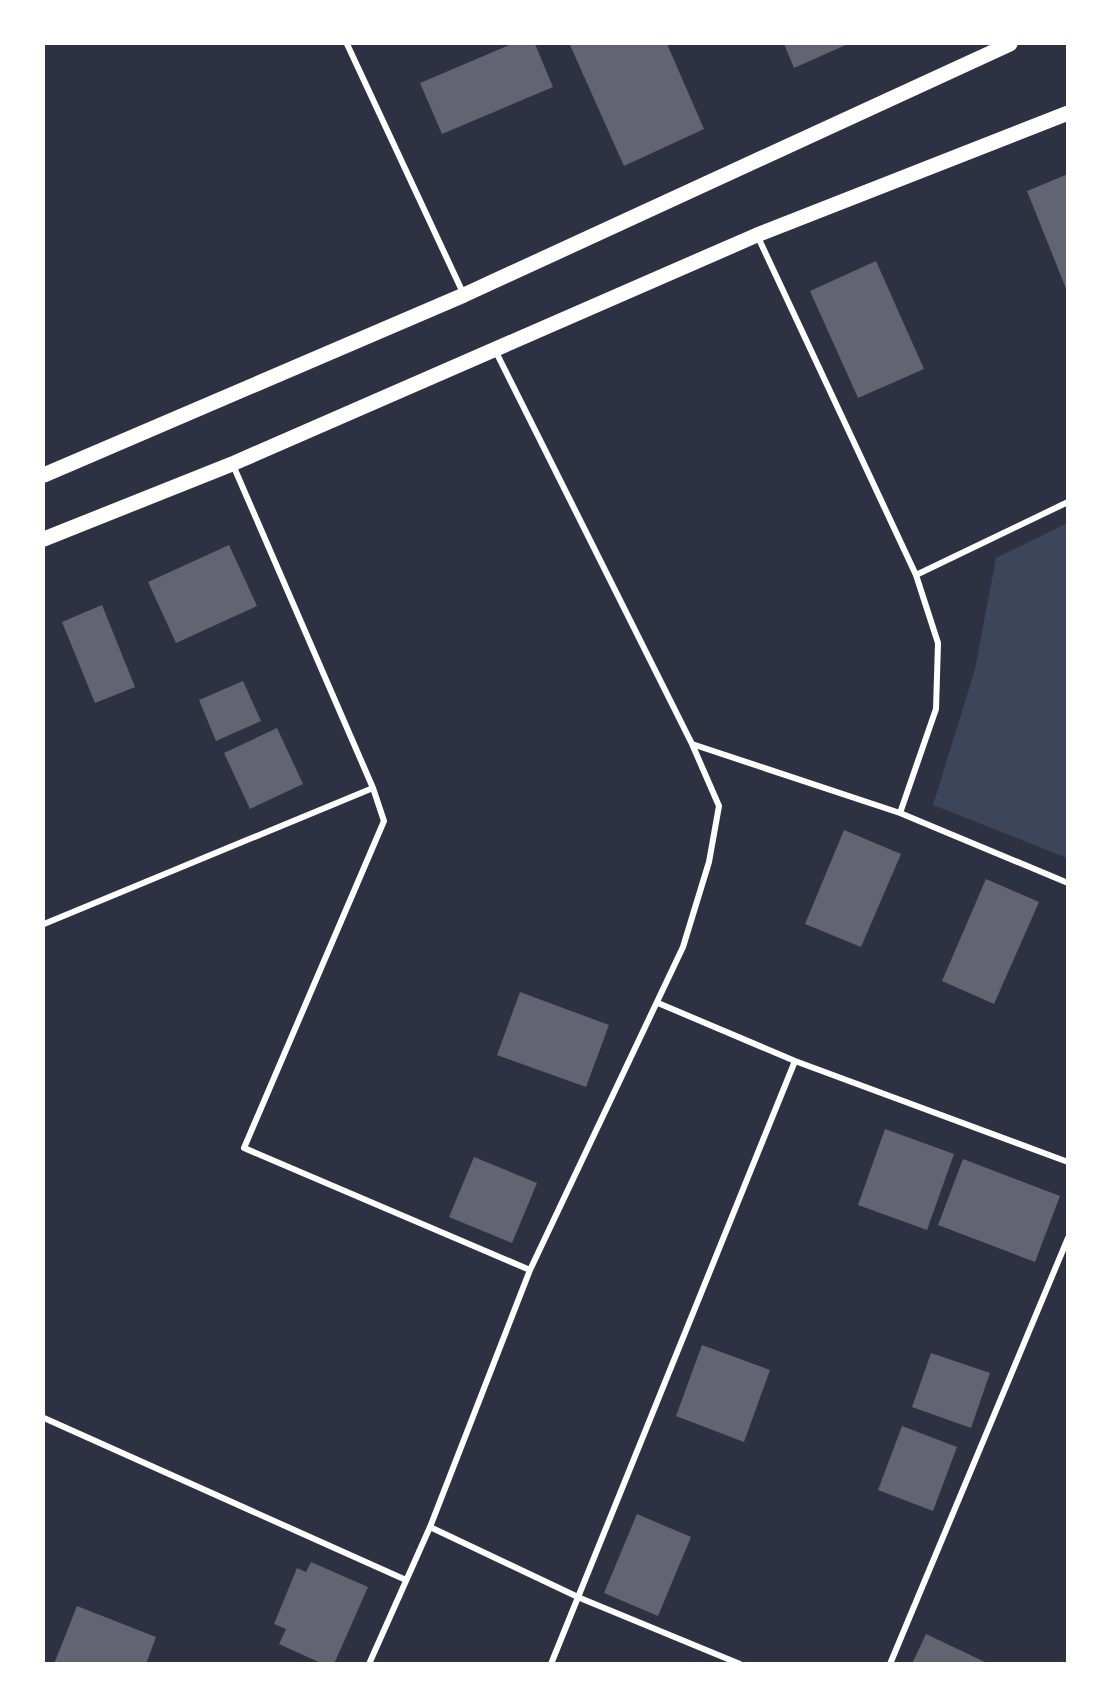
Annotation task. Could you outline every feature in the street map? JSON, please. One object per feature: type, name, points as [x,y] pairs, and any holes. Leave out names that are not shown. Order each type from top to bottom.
[{"type":"main road","points":[[44,475],[464,295],[1010,44]]},
{"type":"main road","points":[[44,540],[232,464],[757,235],[1068,113]]},
{"type":"street","points":[[348,44],[464,295]]},
{"type":"street","points":[[757,235],[916,575],[938,643],[936,710],[900,813]]},
{"type":"street","points":[[369,1664],[430,1527],[530,1270],[658,1003],[689,925],[709,862],[719,806],[692,744],[494,350]]},
{"type":"street","points":[[232,464],[373,788],[384,820],[244,1148],[530,1270]]},
{"type":"street","points":[[916,575],[1068,502]]},
{"type":"street","points":[[692,744],[900,813],[1068,883]]},
{"type":"street","points":[[44,924],[373,788]]},
{"type":"street","points":[[658,1003],[795,1061],[1068,1162]]},
{"type":"street","points":[[551,1664],[580,1598],[795,1061]]},
{"type":"street","points":[[890,1664],[1068,1238]]},
{"type":"street","points":[[44,1418],[406,1580]]},
{"type":"street","points":[[430,1527],[580,1598],[740,1664]]},
{"type":"shaded area","points":[[1067,523],[1067,858],[933,805],[975,669],[996,558]]},
{"type":"building","points":[[512,44],[535,44],[553,87],[442,134],[420,83]]},
{"type":"building","points":[[667,44],[704,129],[624,166],[570,45]]},
{"type":"building","points":[[784,44],[848,44],[794,68]]},
{"type":"building","points":[[1068,174],[1068,291],[1067,291],[1027,191]]},
{"type":"building","points":[[876,261],[924,369],[858,398],[810,291]]},
{"type":"building","points":[[229,545],[257,606],[176,643],[148,582]]},
{"type":"building","points":[[102,605],[135,687],[95,703],[62,622]]},
{"type":"building","points":[[243,681],[261,721],[216,741],[199,700]]},
{"type":"building","points":[[277,728],[303,784],[250,809],[224,753]]},
{"type":"building","points":[[844,830],[901,854],[861,947],[805,924]]},
{"type":"building","points":[[986,879],[1039,902],[994,1004],[942,981]]},
{"type":"building","points":[[520,992],[609,1025],[586,1087],[497,1055]]},
{"type":"building","points":[[885,1129],[954,1154],[927,1230],[858,1205]]},
{"type":"building","points":[[474,1157],[537,1183],[512,1243],[449,1217]]},
{"type":"building","points":[[963,1159],[1060,1196],[1035,1262],[938,1225]]},
{"type":"building","points":[[702,1345],[770,1370],[744,1442],[676,1416]]},
{"type":"building","points":[[931,1353],[990,1373],[971,1428],[912,1407]]},
{"type":"building","points":[[902,1426],[957,1447],[933,1511],[878,1490]]},
{"type":"building","points":[[637,1514],[691,1537],[658,1616],[604,1593]]},
{"type":"building","points":[[311,1562],[368,1587],[334,1664],[323,1664],[279,1644],[286,1629],[274,1624],[297,1568],[306,1572]]},
{"type":"building","points":[[77,1606],[156,1637],[146,1664],[54,1664]]},
{"type":"building","points":[[926,1634],[989,1664],[912,1664]]}]
